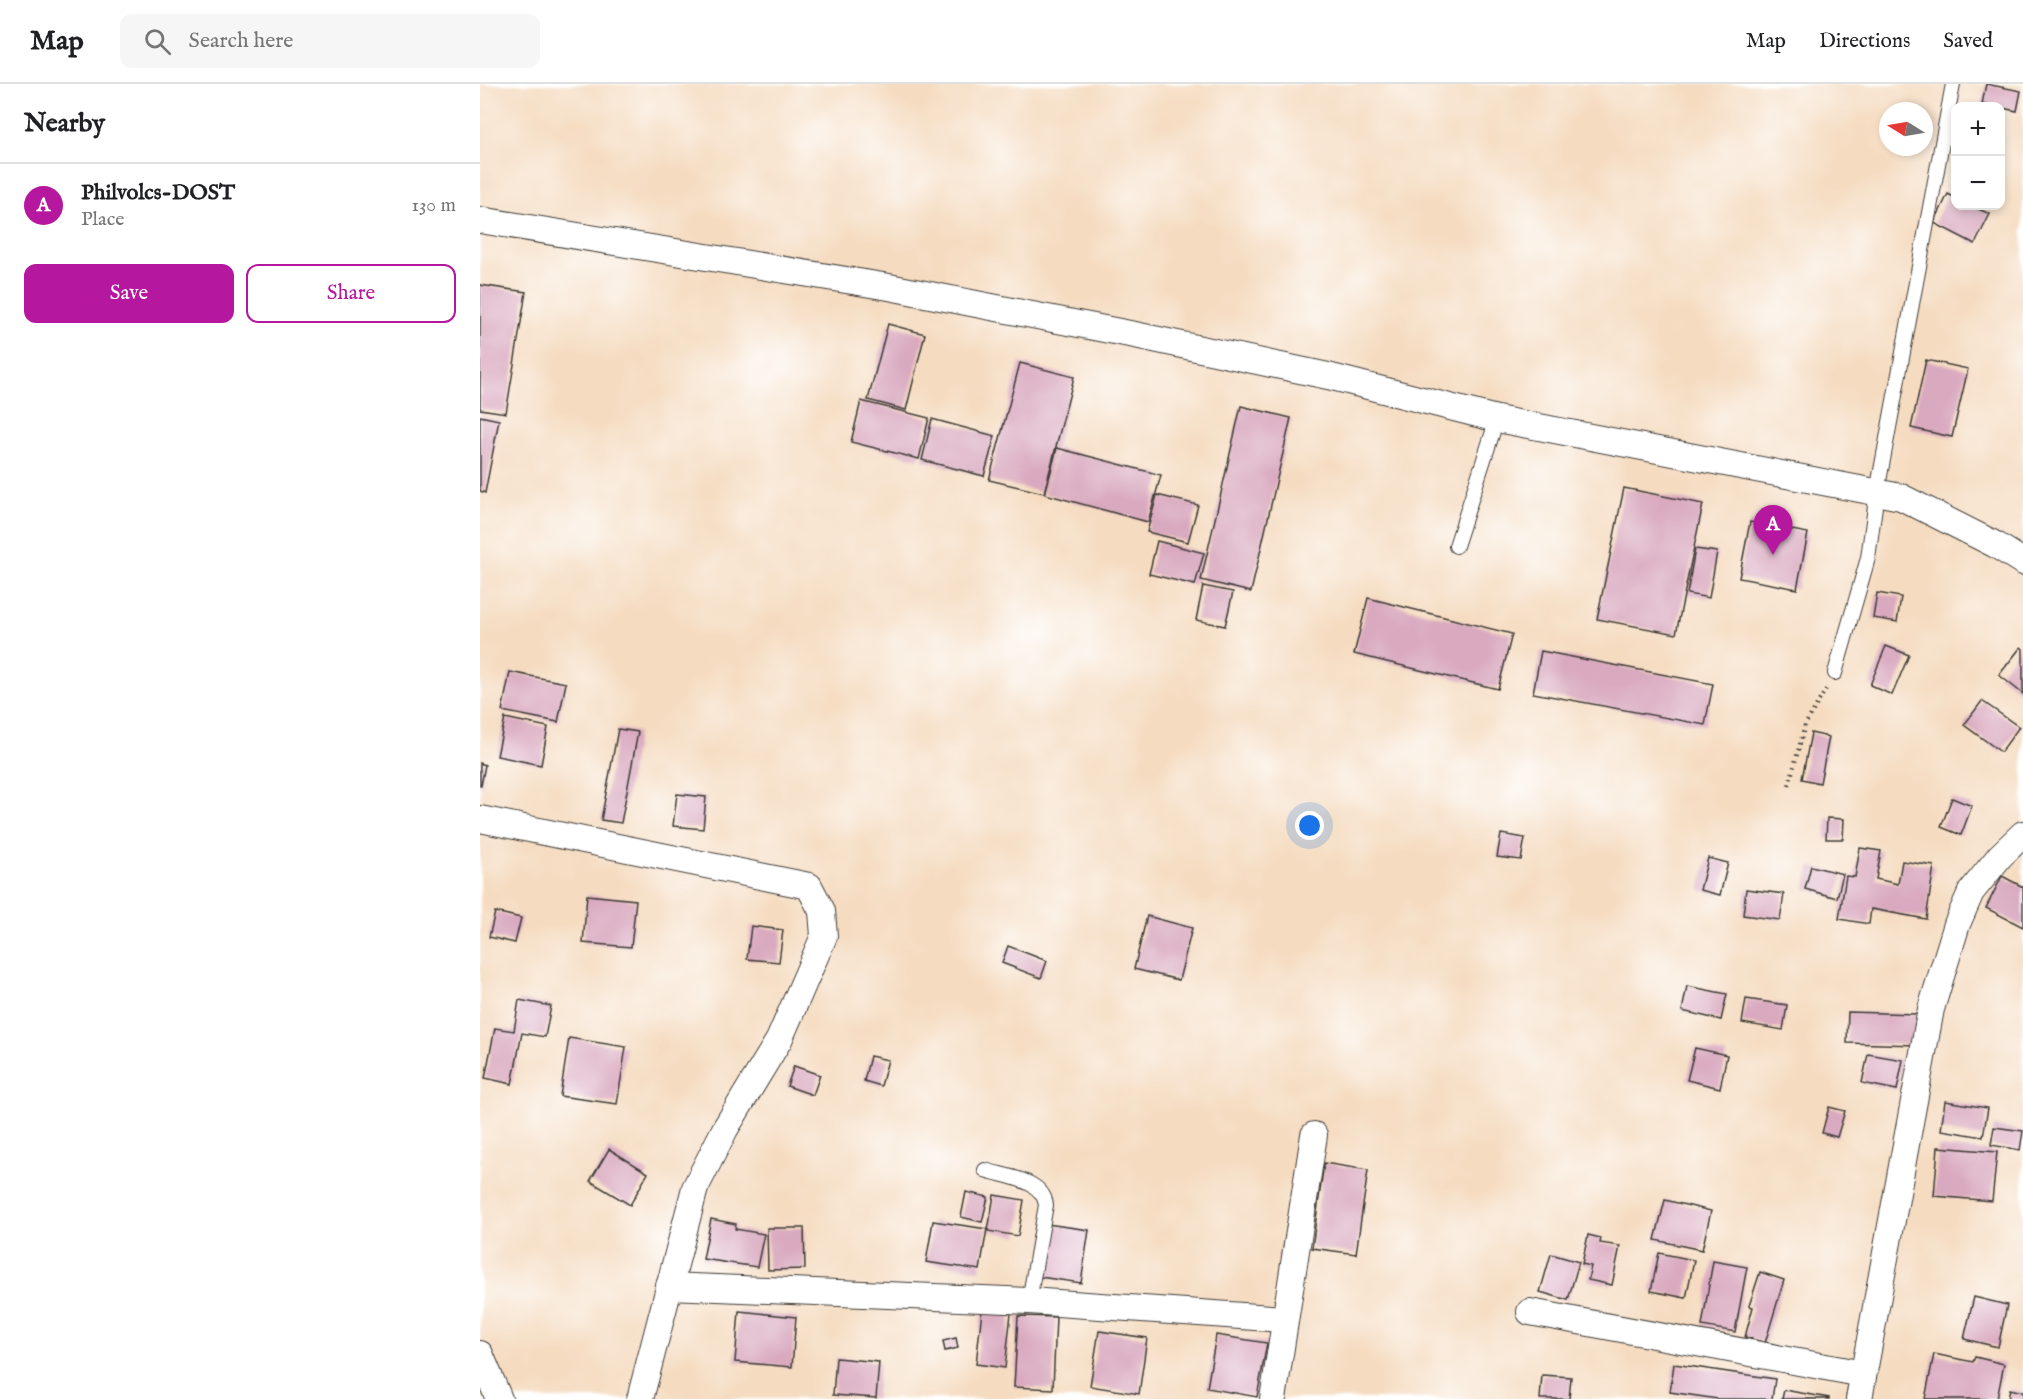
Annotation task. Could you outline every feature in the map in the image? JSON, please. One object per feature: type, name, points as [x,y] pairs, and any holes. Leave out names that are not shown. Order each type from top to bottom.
[{"type":"street","points":[[480,220],[889,287],[1135,335],[1328,376],[1497,419],[1901,497],[1996,545],[2023,562]]},
{"type":"street","points":[[480,819],[801,883],[810,886],[822,911],[824,936],[779,1040],[725,1130],[694,1188],[640,1399]]},
{"type":"street","points":[[1859,1399],[1931,1009],[1957,924],[1971,892],[2000,856],[2023,834]]},
{"type":"street","points":[[1273,1399],[1314,1135]]},
{"type":"street","points":[[669,1286],[1029,1301],[1284,1319]]},
{"type":"street","points":[[1530,1312],[1863,1374]]},
{"type":"street","points":[[480,1354],[499,1399]]},
{"type":"lane","points":[[1835,673],[1868,558],[1877,492],[1953,84]]},
{"type":"lane","points":[[1456,546],[1497,419]]},
{"type":"lane","points":[[985,1170],[1037,1186],[1045,1195],[1046,1205],[1029,1301]]},
{"type":"path","points":[[1789,785],[1805,725],[1835,673]]},
{"type":"building","points":[[1986,84],[2021,91],[2017,111],[2005,109],[2005,102],[1982,102]]},
{"type":"building","points":[[1948,194],[1951,196],[1951,210],[1980,210],[1990,214],[1975,244],[1934,223]]},
{"type":"building","points":[[480,285],[526,292],[506,413],[480,409]]},
{"type":"building","points":[[888,324],[925,334],[906,410],[868,400]]},
{"type":"building","points":[[1926,360],[1968,369],[1952,437],[1911,428]]},
{"type":"building","points":[[1020,363],[1074,377],[1044,493],[989,480]]},
{"type":"building","points":[[861,401],[929,418],[919,459],[851,442]]},
{"type":"building","points":[[1241,406],[1291,418],[1251,592],[1201,580]]},
{"type":"building","points":[[480,416],[499,420],[485,493],[480,491]]},
{"type":"building","points":[[932,419],[995,436],[984,476],[922,460]]},
{"type":"building","points":[[1057,448],[1161,475],[1148,522],[1045,494]]},
{"type":"building","points":[[1624,488],[1703,504],[1676,634],[1597,619]]},
{"type":"building","points":[[1157,495],[1198,505],[1188,542],[1147,532]]},
{"type":"building","points":[[1750,522],[1808,533],[1797,589],[1739,578]]},
{"type":"building","points":[[1157,541],[1204,553],[1195,585],[1149,574]]},
{"type":"building","points":[[1695,549],[1717,552],[1709,598],[1687,594]]},
{"type":"building","points":[[1203,586],[1233,592],[1225,626],[1196,620]]},
{"type":"building","points":[[1877,593],[1901,597],[1897,622],[1873,618]]},
{"type":"building","points":[[1368,598],[1512,634],[1498,689],[1354,654]]},
{"type":"building","points":[[1886,646],[1909,655],[1892,695],[1870,685]]},
{"type":"building","points":[[2021,647],[2023,649],[2023,694],[1999,675]]},
{"type":"building","points":[[1541,651],[1713,684],[1705,725],[1533,693]]},
{"type":"building","points":[[510,672],[566,683],[558,722],[502,711]]},
{"type":"building","points":[[1982,701],[2019,727],[2001,752],[1964,725]]},
{"type":"building","points":[[505,718],[548,727],[541,765],[497,756]]},
{"type":"building","points":[[618,729],[638,732],[621,823],[601,820]]},
{"type":"building","points":[[1811,733],[1829,737],[1820,783],[1802,779]]},
{"type":"building","points":[[480,763],[485,765],[481,786],[480,786]]},
{"type":"building","points":[[677,794],[706,797],[703,829],[673,826]]},
{"type":"building","points":[[1952,798],[1972,806],[1961,835],[1941,827]]},
{"type":"building","points":[[1827,818],[1844,819],[1843,839],[1826,839]]},
{"type":"building","points":[[1501,834],[1525,838],[1521,860],[1497,857]]},
{"type":"building","points":[[1860,848],[1881,851],[1876,879],[1898,884],[1902,861],[1934,866],[1926,919],[1871,909],[1869,924],[1839,919],[1846,876],[1855,877]]},
{"type":"building","points":[[1708,858],[1728,863],[1720,895],[1700,890]]},
{"type":"building","points":[[1811,866],[1843,874],[1837,898],[1805,889]]},
{"type":"building","points":[[2002,876],[2023,887],[2023,927],[1986,908]]},
{"type":"building","points":[[1746,889],[1784,894],[1780,920],[1743,915]]},
{"type":"building","points":[[587,895],[636,900],[631,947],[583,943]]},
{"type":"building","points":[[495,912],[521,918],[515,943],[489,937]]},
{"type":"building","points":[[1147,916],[1192,928],[1179,980],[1134,969]]},
{"type":"building","points":[[751,926],[783,930],[779,962],[747,959]]},
{"type":"building","points":[[1008,946],[1047,961],[1041,978],[1002,963]]},
{"type":"building","points":[[1687,986],[1727,994],[1721,1020],[1682,1011]]},
{"type":"building","points":[[1746,999],[1787,1005],[1783,1030],[1742,1023]]},
{"type":"building","points":[[519,1000],[551,1006],[545,1037],[522,1033],[512,1084],[485,1078],[495,1028],[514,1031]]},
{"type":"building","points":[[1848,1012],[1917,1014],[1916,1045],[1847,1043]]},
{"type":"building","points":[[569,1038],[626,1047],[617,1104],[560,1096]]},
{"type":"building","points":[[1695,1048],[1727,1055],[1720,1088],[1687,1080]]},
{"type":"building","points":[[1868,1054],[1903,1060],[1897,1090],[1862,1083]]},
{"type":"building","points":[[870,1056],[888,1060],[881,1086],[864,1081]]},
{"type":"building","points":[[794,1066],[820,1075],[813,1095],[787,1086]]},
{"type":"building","points":[[1945,1101],[1988,1108],[1983,1137],[1941,1130]]},
{"type":"building","points":[[1829,1107],[1845,1111],[1837,1137],[1822,1133]]},
{"type":"building","points":[[1994,1127],[2023,1131],[2020,1150],[1991,1145]]},
{"type":"building","points":[[1938,1147],[1997,1152],[1992,1201],[1934,1196]]},
{"type":"building","points":[[609,1149],[648,1173],[630,1205],[590,1181]]},
{"type":"building","points":[[1324,1163],[1368,1170],[1356,1254],[1312,1248]]},
{"type":"building","points":[[966,1192],[988,1197],[982,1222],[961,1217]]},
{"type":"building","points":[[994,1195],[1024,1200],[1018,1236],[988,1231]]},
{"type":"building","points":[[1665,1200],[1711,1211],[1702,1250],[1655,1240]]},
{"type":"building","points":[[711,1219],[736,1224],[735,1229],[764,1234],[757,1267],[703,1259]]},
{"type":"building","points":[[933,1221],[987,1229],[980,1270],[926,1262]]},
{"type":"building","points":[[1047,1224],[1089,1230],[1081,1283],[1040,1277]]},
{"type":"building","points":[[767,1228],[804,1228],[805,1269],[768,1270]]},
{"type":"building","points":[[1588,1235],[1601,1238],[1600,1243],[1620,1246],[1612,1285],[1588,1280],[1591,1266],[1582,1264]]},
{"type":"building","points":[[1659,1253],[1694,1260],[1686,1298],[1651,1291]]},
{"type":"building","points":[[1551,1254],[1579,1262],[1568,1300],[1540,1292]]},
{"type":"building","points":[[1713,1261],[1747,1267],[1735,1332],[1702,1326]]},
{"type":"building","points":[[1760,1272],[1784,1280],[1765,1343],[1745,1337],[1753,1307],[1749,1306]]},
{"type":"building","points":[[1974,1297],[2007,1305],[1998,1347],[1964,1339]]},
{"type":"building","points":[[982,1310],[1011,1313],[1005,1368],[976,1364]]},
{"type":"building","points":[[739,1311],[796,1317],[792,1367],[735,1362]]},
{"type":"building","points":[[1018,1316],[1056,1317],[1053,1389],[1014,1387]]},
{"type":"building","points":[[1099,1331],[1147,1338],[1139,1394],[1090,1386]]},
{"type":"building","points":[[1216,1335],[1267,1343],[1257,1397],[1207,1388]]},
{"type":"building","points":[[956,1338],[958,1348],[945,1351],[943,1341]]},
{"type":"building","points":[[1934,1354],[1973,1362],[1975,1357],[2004,1364],[1997,1399],[1925,1399]]},
{"type":"building","points":[[836,1358],[879,1362],[876,1398],[833,1395]]},
{"type":"building","points":[[1674,1364],[1775,1379],[1772,1399],[1718,1399],[1670,1392]]},
{"type":"building","points":[[1542,1375],[1571,1377],[1569,1399],[1540,1399]]},
{"type":"building","points":[[2010,1389],[2023,1392],[2023,1399],[2008,1399]]},
{"type":"building","points":[[1784,1390],[1829,1398],[1829,1399],[1782,1399]]},
{"type":"place","name":"Philvolcs-DOST","points":[[1773,555]]}]
